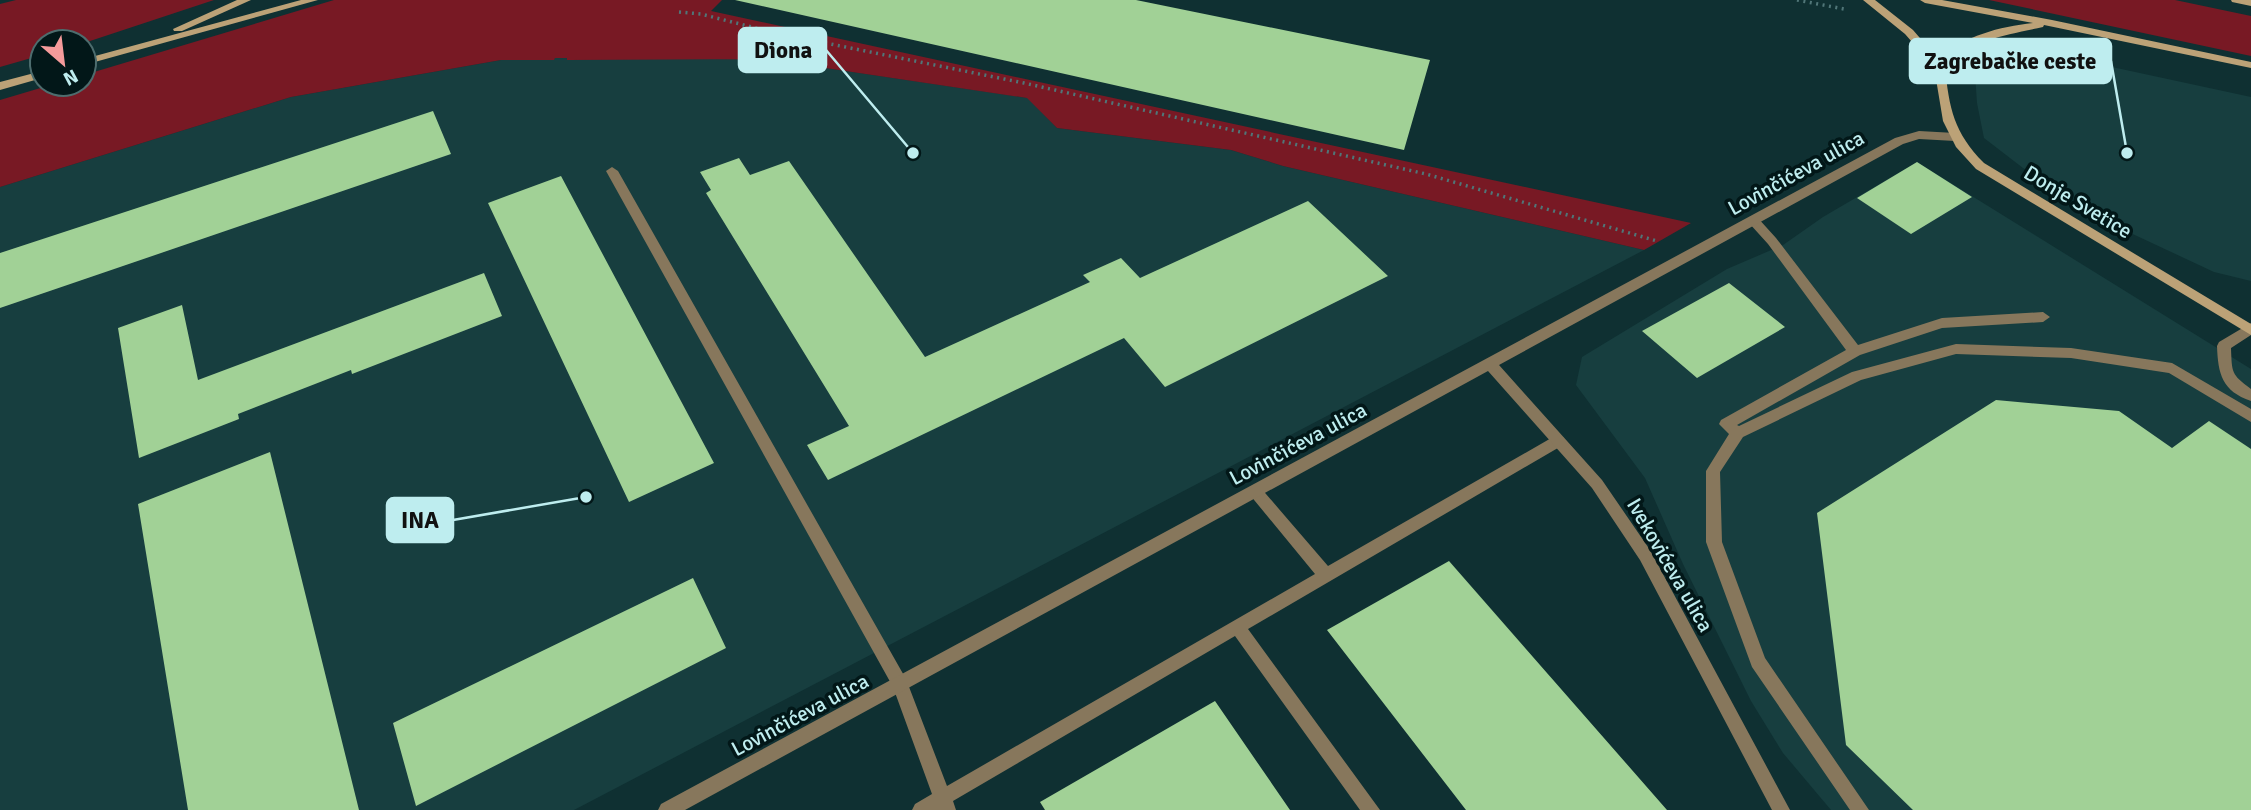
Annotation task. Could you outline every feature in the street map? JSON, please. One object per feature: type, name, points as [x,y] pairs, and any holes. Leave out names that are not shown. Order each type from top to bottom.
[{"type":"main road","points":[[132,48],[246,0]]},
{"type":"main road","points":[[98,58],[313,0]]},
{"type":"main road","points":[[1868,0],[1909,32],[1940,66],[1950,54],[1966,43],[2003,30],[2052,23]]},
{"type":"main road","points":[[1924,0],[2052,23],[2251,65]]},
{"type":"main road","points":[[2236,0],[2251,3]]},
{"type":"main road","name":"Donje Svetice","points":[[1940,66],[1947,121],[1965,152],[1998,179],[2250,329]]},
{"type":"main road","points":[[0,86],[28,78]]},
{"type":"street","name":"Lovinčićeva ulica","points":[[667,810],[1899,141],[1919,135],[1955,137]]},
{"type":"street","points":[[612,172],[900,684],[944,804]]},
{"type":"street","points":[[1753,220],[1855,351]]},
{"type":"street","points":[[1738,433],[1726,424],[1855,351],[1942,323],[2043,317]]},
{"type":"street","points":[[2250,329],[2224,346],[2225,372],[2229,380],[2251,396]]},
{"type":"street","points":[[1860,810],[1758,662],[1714,542],[1713,471],[1738,433],[1857,376],[1956,349],[2071,353],[2172,368],[2251,416]]},
{"type":"street","name":"Ivekovićeva ulica","points":[[1490,364],[1597,484],[1645,555],[1781,810]]},
{"type":"street","points":[[921,810],[944,804],[1237,626],[1558,441]]},
{"type":"street","points":[[1255,491],[1326,575]]},
{"type":"street","points":[[1237,626],[1371,810]]},
{"type":"path","points":[[1797,0],[1851,11]]},
{"type":"path","points":[[679,12],[701,14],[771,32],[1024,83],[1426,174],[1665,243]]},
{"type":"shaded area","points":[[16,0],[214,0],[98,38],[98,28],[28,28],[28,59],[0,67],[0,4]]},
{"type":"shaded area","points":[[334,0],[722,0],[711,11],[1691,223],[1644,250],[1283,166],[1231,150],[1057,128],[1027,98],[765,59],[501,60],[291,97],[0,187],[0,100],[28,92],[28,98],[98,98],[98,71]]},
{"type":"shaded area","points":[[1989,0],[2175,0],[2251,16],[2251,56]]},
{"type":"shaded area","points":[[2014,46],[2251,97],[2251,281],[2214,272],[2122,229],[2023,168],[1984,138],[1975,74],[1987,52]]},
{"type":"shaded area","points":[[765,59],[1028,98],[1057,128],[1231,150],[1283,166],[1644,250],[574,810],[0,810],[0,187],[291,97],[501,60]]},
{"type":"shaded area","points":[[1917,162],[2251,369],[2251,810],[1831,810],[1783,753],[1751,701],[1683,564],[1645,478],[1576,385],[1582,357],[1727,269],[1783,245],[1823,217]]},
{"type":"building","points":[[735,0],[1136,0],[1430,60],[1404,150]]},
{"type":"building","points":[[433,111],[451,154],[0,308],[0,253]]},
{"type":"building","points":[[739,158],[750,175],[789,161],[925,357],[1090,282],[1083,275],[1121,258],[1140,278],[1308,201],[1388,276],[1165,387],[1124,338],[828,480],[807,445],[849,426],[706,193],[711,190],[700,172]]},
{"type":"building","points":[[1917,162],[1972,197],[1911,234],[1857,198]]},
{"type":"building","points":[[561,176],[714,463],[629,502],[488,203]]},
{"type":"building","points":[[484,273],[502,316],[352,374],[351,370],[238,414],[239,419],[139,458],[118,328],[182,305],[198,380]]},
{"type":"building","points":[[1729,283],[1785,327],[1697,378],[1642,331]]},
{"type":"building","points":[[1996,400],[2119,411],[2172,448],[2209,421],[2251,449],[2251,810],[1913,810],[1846,745],[1817,513]]},
{"type":"building","points":[[270,452],[359,810],[188,810],[138,504]]},
{"type":"building","points":[[1449,561],[1667,810],[1466,810],[1327,630]]},
{"type":"building","points":[[693,578],[726,648],[416,806],[393,723]]},
{"type":"building","points":[[1215,701],[1290,810],[1045,810],[1040,802]]},
{"type":"place","name":"Diona","points":[[913,153]]},
{"type":"place","name":"Zagrebačke ceste","points":[[2127,153]]},
{"type":"place","name":"INA","points":[[586,497]]}]
